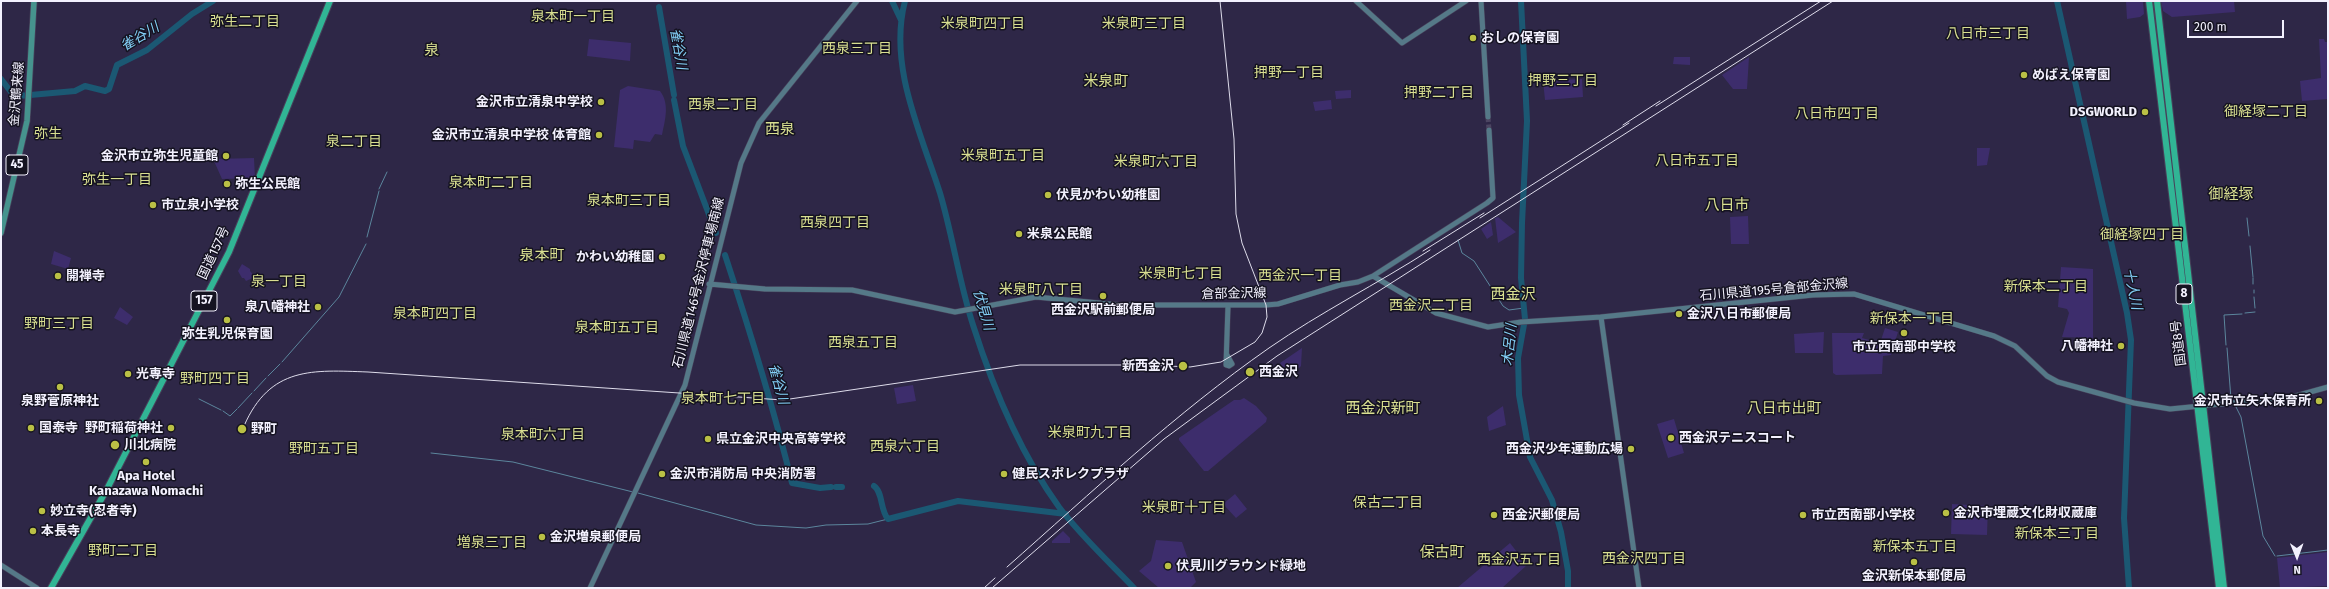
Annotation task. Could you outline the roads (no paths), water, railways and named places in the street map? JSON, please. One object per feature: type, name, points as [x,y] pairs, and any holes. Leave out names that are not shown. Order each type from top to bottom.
[{"type":"highway","name":"国道157号","points":[[51,588],[107,489],[229,252],[330,1]]},
{"type":"highway","name":"国道8号","points":[[2149,1],[2224,588]]},
{"type":"highway","name":"国道8号","points":[[2156,1],[2219,588]]},
{"type":"main road","name":"金沢鶴来線","points":[[1,234],[27,121],[34,1]]},
{"type":"main road","name":"石川県道146号金沢停車場南線","points":[[590,588],[685,385],[741,163],[759,123],[857,1]]},
{"type":"main road","points":[[1356,1],[1402,43],[1466,1]]},
{"type":"main road","points":[[1481,1],[1488,117]]},
{"type":"main road","name":"倉部金沢線","points":[[710,284],[736,287],[852,290],[955,312],[1036,296],[1120,305],[1228,306],[1278,304],[1340,285],[1358,282],[1373,276],[1487,204],[1493,198],[1489,130]]},
{"type":"main road","name":"石川県道195号倉部金沢線","points":[[1373,276],[1436,313],[1446,317],[1488,327],[1521,322],[1601,318],[1813,295],[1854,294],[1991,335],[2015,346],[2048,376],[2058,382],[2134,403],[2170,409],[2200,406]]},
{"type":"main road","points":[[1227,355],[1228,306]]},
{"type":"main road","points":[[1601,318],[1639,588]]},
{"type":"main road","points":[[2200,406],[2302,396],[2328,387]]},
{"type":"main road","points":[[1,565],[36,588]]},
{"type":"waterway","name":"雀谷川","points":[[1,79],[11,92],[19,96],[75,91],[85,86],[105,91],[109,89],[117,65],[147,50],[192,14],[213,1]]},
{"type":"waterway","name":"伏見川","points":[[892,1],[901,20]]},
{"type":"waterway","name":"伏見川","points":[[905,1],[901,25],[901,50],[909,99],[940,193],[968,309],[989,372],[1020,442],[1032,465],[1059,507],[1095,549],[1134,588]]},
{"type":"waterway","name":"木呂川","points":[[1521,1],[1527,121],[1521,278],[1525,319],[1518,358],[1519,395],[1530,457],[1552,500],[1561,532],[1568,571],[1568,588]]},
{"type":"waterway","name":"十人川","points":[[2057,1],[2127,313],[2131,340],[2124,518],[2129,588]]},
{"type":"waterway","name":"雀谷川","points":[[659,7],[674,95]]},
{"type":"waterway","name":"雀谷川","points":[[674,100],[683,146],[716,233]]},
{"type":"waterway","points":[[379,189],[387,172]]},
{"type":"waterway","points":[[367,237],[379,191]]},
{"type":"waterway","points":[[2247,218],[2249,236]]},
{"type":"waterway","points":[[1458,240],[1462,253],[1474,261],[1503,306],[1509,310],[1524,308]]},
{"type":"waterway","points":[[282,362],[339,297],[366,244]]},
{"type":"waterway","points":[[2250,246],[2253,277]]},
{"type":"waterway","name":"雀谷川","points":[[725,255],[761,369],[792,483],[820,488],[831,487]]},
{"type":"waterway","points":[[2253,278],[2253,284]]},
{"type":"waterway","points":[[2254,297],[2255,308]]},
{"type":"waterway","points":[[2245,313],[2255,312]]},
{"type":"waterway","points":[[2226,345],[2224,315],[2242,314]]},
{"type":"waterway","points":[[2227,348],[2231,399]]},
{"type":"waterway","points":[[268,376],[280,364]]},
{"type":"waterway","points":[[254,391],[266,378]]},
{"type":"waterway","points":[[238,408],[252,393]]},
{"type":"waterway","points":[[199,399],[221,410]]},
{"type":"waterway","points":[[2236,407],[2241,417],[2263,536],[2275,556]]},
{"type":"waterway","points":[[223,411],[230,416],[237,409]]},
{"type":"waterway","points":[[431,453],[513,462],[633,492]]},
{"type":"waterway","name":"雀谷川","points":[[874,486],[879,492],[885,515],[888,519],[958,501],[1066,514]]},
{"type":"waterway","name":"雀谷川","points":[[836,487],[842,487]]},
{"type":"waterway","points":[[638,493],[756,525],[806,528],[826,525],[868,524],[888,519]]},
{"type":"waterway","points":[[2277,556],[2328,550]]},
{"type":"tunnel","points":[[1488,117],[1489,130]]},
{"type":"railway","points":[[244,426],[255,406],[267,392],[280,382],[311,372],[368,372],[783,400],[1020,365],[1148,365],[1190,367],[1221,362],[1255,342],[1262,333],[1267,317],[1266,305],[1242,243],[1236,214],[1234,139],[1220,1]]},
{"type":"railway","points":[[1656,106],[1821,1]]},
{"type":"railway","points":[[992,588],[1164,439],[1277,356],[1833,1]]},
{"type":"railway","points":[[1623,125],[1660,101]]},
{"type":"railway","points":[[1480,218],[1629,123]]},
{"type":"railway","points":[[1423,251],[1484,213]]},
{"type":"railway","points":[[1007,567],[1135,454],[1235,373],[1269,348],[1309,322],[1430,250]]},
{"type":"railway","points":[[984,588],[995,578]]},
{"type":"place","name":"おしの保育園","points":[[1473,38]]},
{"type":"place","name":"めばえ保育園","points":[[2024,75]]},
{"type":"place","name":"金沢市立清泉中学校","points":[[601,102]]},
{"type":"place","name":"DSGWORLD","points":[[2145,112]]},
{"type":"place","name":"金沢市立清泉中学校 体育館","points":[[599,135]]},
{"type":"place","name":"金沢市立弥生児童館","points":[[226,156]]},
{"type":"place","name":"弥生公民館","points":[[227,184]]},
{"type":"place","name":"伏見かわい幼稚園","points":[[1048,195]]},
{"type":"place","name":"市立泉小学校","points":[[153,205]]},
{"type":"place","name":"米泉公民館","points":[[1019,234]]},
{"type":"place","name":"かわい幼稚園","points":[[662,257]]},
{"type":"place","name":"開禅寺","points":[[58,276]]},
{"type":"place","name":"西金沢駅前郵便局","points":[[1103,296]]},
{"type":"place","name":"泉八幡神社","points":[[318,307]]},
{"type":"place","name":"金沢八日市郵便局","points":[[1679,314]]},
{"type":"place","name":"弥生乳児保育園","points":[[227,320]]},
{"type":"place","name":"市立西南部中学校","points":[[1904,333]]},
{"type":"place","name":"八幡神社","points":[[2121,346]]},
{"type":"place","name":"新西金沢","points":[[1183,366]]},
{"type":"place","name":"西金沢","points":[[1250,372]]},
{"type":"place","name":"光専寺","points":[[128,374]]},
{"type":"place","name":"泉野菅原神社","points":[[60,387]]},
{"type":"place","name":"金沢市立矢木保育所","points":[[2319,401]]},
{"type":"place","name":"国泰寺","points":[[31,428]]},
{"type":"place","name":"野町稲荷神社","points":[[171,428]]},
{"type":"place","name":"野町","points":[[242,429]]},
{"type":"place","name":"西金沢テニスコート","points":[[1671,438]]},
{"type":"place","name":"県立金沢中央高等学校","points":[[708,439]]},
{"type":"place","name":"川北病院","points":[[115,445]]},
{"type":"place","name":"西金沢少年運動広場","points":[[1631,449]]},
{"type":"place","name":"Apa Hotel Kanazawa Nomachi","points":[[146,462]]},
{"type":"place","name":"金沢市消防局 中央消防署","points":[[662,474]]},
{"type":"place","name":"健民スポレクプラザ","points":[[1004,474]]},
{"type":"place","name":"妙立寺(忍者寺)","points":[[42,511]]},
{"type":"place","name":"金沢市埋蔵文化財収蔵庫","points":[[1946,513]]},
{"type":"place","name":"西金沢郵便局","points":[[1494,515]]},
{"type":"place","name":"市立西南部小学校","points":[[1803,515]]},
{"type":"place","name":"本長寺","points":[[33,531]]},
{"type":"place","name":"金沢増泉郵便局","points":[[542,537]]},
{"type":"place","name":"金沢新保本郵便局","points":[[1914,562]]},
{"type":"place","name":"伏見川グラウンド緑地","points":[[1168,566]]},
{"type":"district","name":"泉本町一丁目","points":[[573,17]]},
{"type":"district","name":"弥生二丁目","points":[[245,22]]},
{"type":"district","name":"米泉町四丁目","points":[[983,24]]},
{"type":"district","name":"米泉町三丁目","points":[[1144,24]]},
{"type":"district","name":"八日市三丁目","points":[[1988,34]]},
{"type":"district","name":"西泉三丁目","points":[[857,49]]},
{"type":"district","name":"泉","points":[[432,51]]},
{"type":"district","name":"押野一丁目","points":[[1289,73]]},
{"type":"district","name":"押野三丁目","points":[[1563,81]]},
{"type":"district","name":"米泉町","points":[[1106,82]]},
{"type":"district","name":"押野二丁目","points":[[1439,93]]},
{"type":"district","name":"西泉二丁目","points":[[723,105]]},
{"type":"district","name":"御経塚二丁目","points":[[2266,112]]},
{"type":"district","name":"八日市四丁目","points":[[1837,114]]},
{"type":"district","name":"西泉","points":[[780,130]]},
{"type":"district","name":"弥生","points":[[48,134]]},
{"type":"district","name":"泉二丁目","points":[[354,142]]},
{"type":"district","name":"米泉町五丁目","points":[[1003,156]]},
{"type":"district","name":"八日市五丁目","points":[[1697,161]]},
{"type":"district","name":"米泉町六丁目","points":[[1156,162]]},
{"type":"district","name":"弥生一丁目","points":[[117,180]]},
{"type":"district","name":"泉本町二丁目","points":[[491,183]]},
{"type":"district","name":"御経塚","points":[[2231,195]]},
{"type":"district","name":"泉本町三丁目","points":[[629,201]]},
{"type":"district","name":"八日市","points":[[1727,206]]},
{"type":"district","name":"西泉四丁目","points":[[835,223]]},
{"type":"district","name":"御経塚四丁目","points":[[2142,235]]},
{"type":"district","name":"泉本町","points":[[542,256]]},
{"type":"district","name":"米泉町七丁目","points":[[1181,274]]},
{"type":"district","name":"西金沢一丁目","points":[[1300,276]]},
{"type":"district","name":"泉一丁目","points":[[279,282]]},
{"type":"district","name":"新保本二丁目","points":[[2046,287]]},
{"type":"district","name":"米泉町八丁目","points":[[1041,290]]},
{"type":"district","name":"西金沢","points":[[1513,295]]},
{"type":"district","name":"西金沢二丁目","points":[[1431,306]]},
{"type":"district","name":"泉本町四丁目","points":[[435,314]]},
{"type":"district","name":"新保本一丁目","points":[[1912,319]]},
{"type":"district","name":"野町三丁目","points":[[59,324]]},
{"type":"district","name":"泉本町五丁目","points":[[617,328]]},
{"type":"district","name":"西泉五丁目","points":[[863,343]]},
{"type":"district","name":"野町四丁目","points":[[215,379]]},
{"type":"district","name":"泉本町七丁目","points":[[723,399]]},
{"type":"district","name":"西金沢新町","points":[[1383,409]]},
{"type":"district","name":"八日市出町","points":[[1784,409]]},
{"type":"district","name":"米泉町九丁目","points":[[1090,433]]},
{"type":"district","name":"泉本町六丁目","points":[[543,435]]},
{"type":"district","name":"西泉六丁目","points":[[905,447]]},
{"type":"district","name":"野町五丁目","points":[[324,449]]},
{"type":"district","name":"保古二丁目","points":[[1388,503]]},
{"type":"district","name":"米泉町十丁目","points":[[1184,508]]},
{"type":"district","name":"新保本三丁目","points":[[2057,534]]},
{"type":"district","name":"増泉三丁目","points":[[492,543]]},
{"type":"district","name":"新保本五丁目","points":[[1915,547]]},
{"type":"district","name":"野町二丁目","points":[[123,551]]},
{"type":"district","name":"保古町","points":[[1442,553]]},
{"type":"district","name":"西金沢四丁目","points":[[1644,559]]},
{"type":"district","name":"西金沢五丁目","points":[[1519,560]]}]
